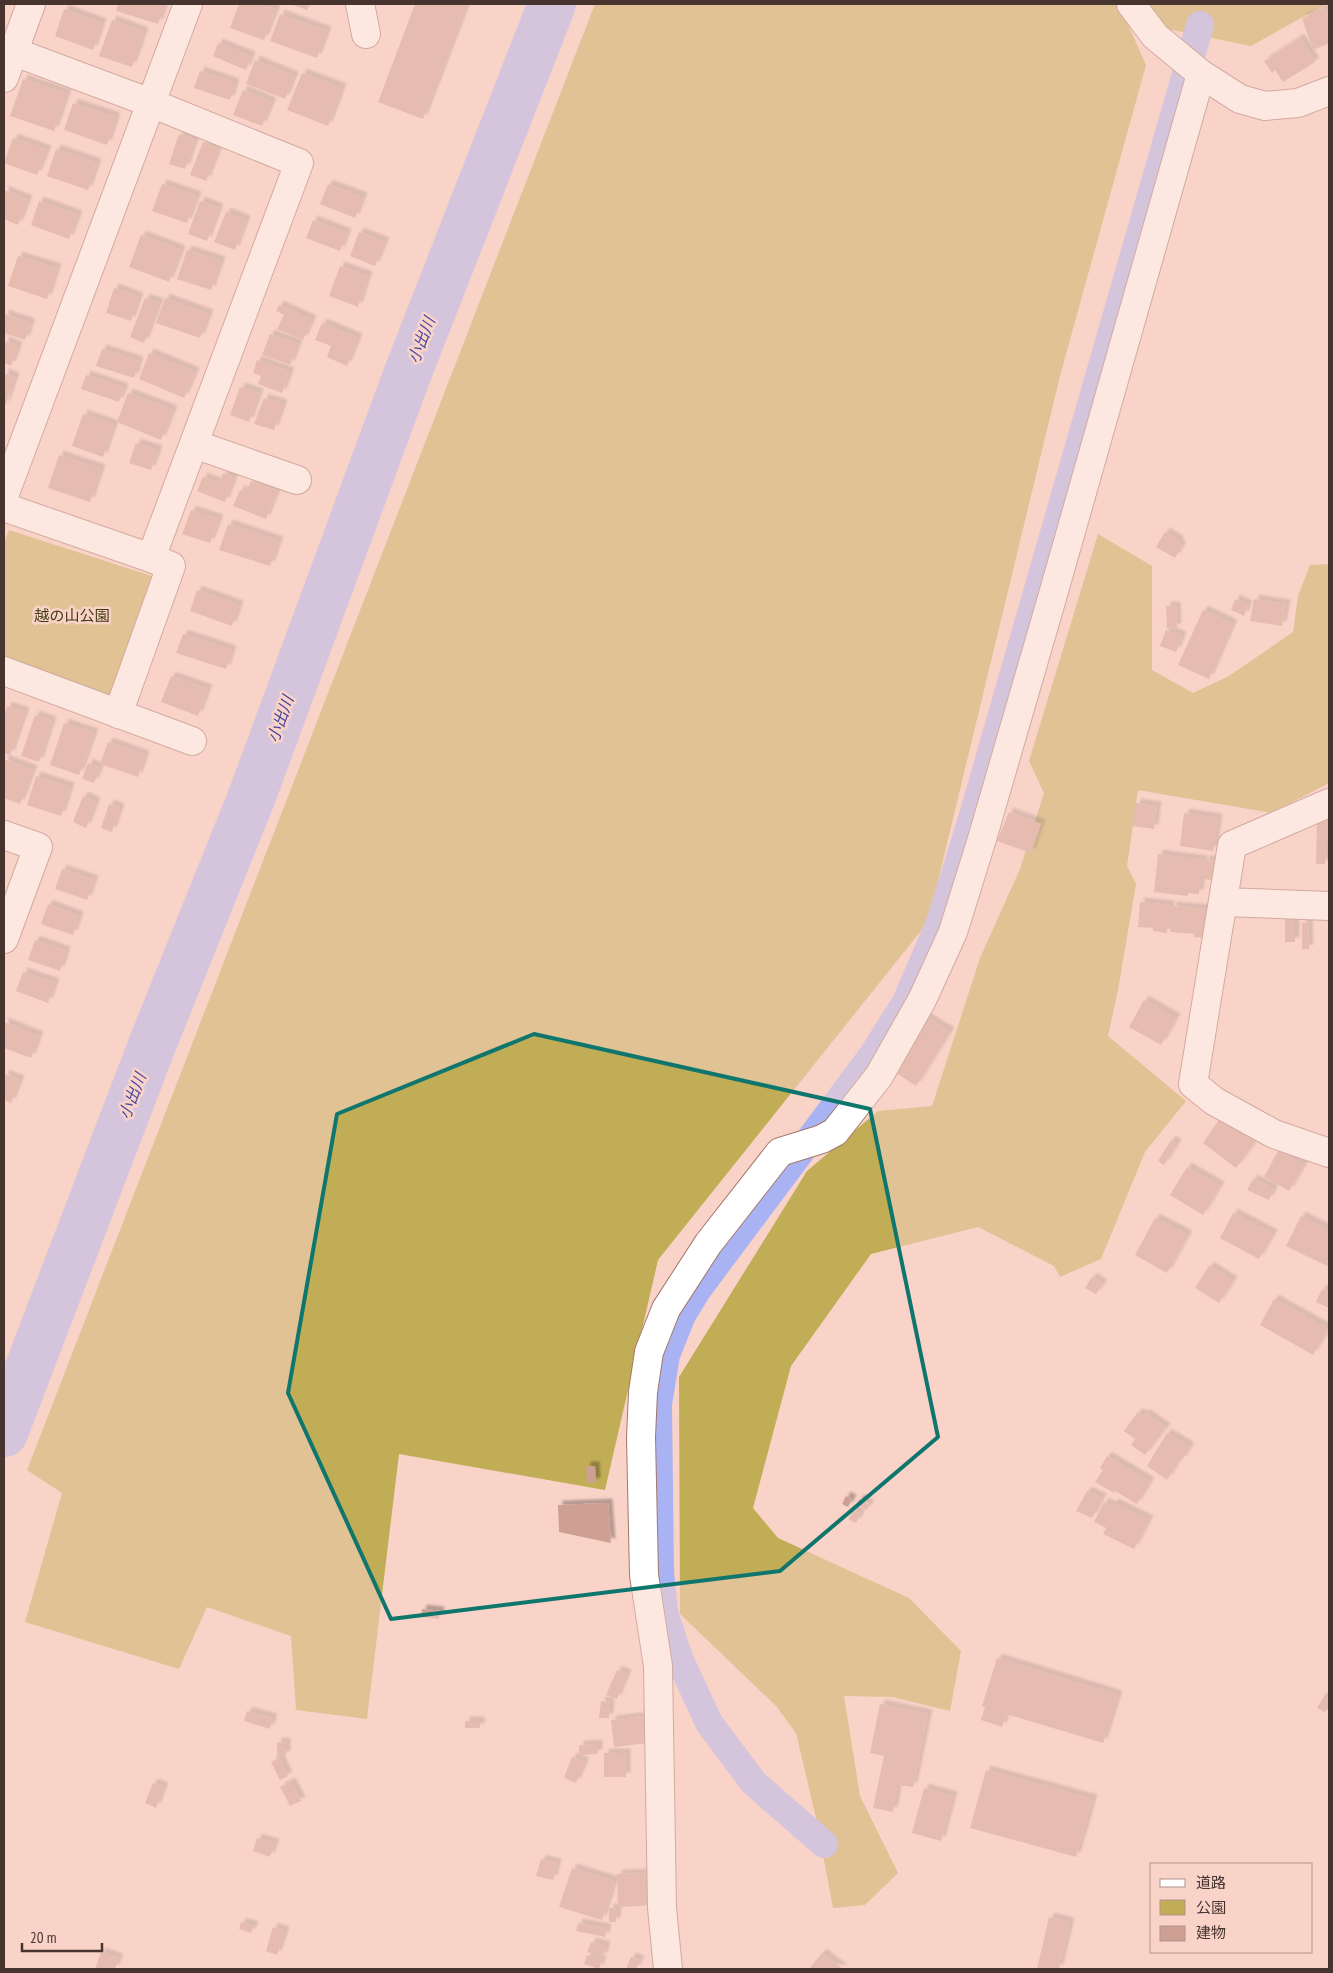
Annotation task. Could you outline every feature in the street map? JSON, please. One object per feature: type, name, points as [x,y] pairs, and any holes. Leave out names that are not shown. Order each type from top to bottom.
[{"type":"street","points":[[4,78],[9,50],[32,4]]},
{"type":"street","points":[[4,496],[188,4]]},
{"type":"street","points":[[360,4],[366,34]]},
{"type":"street","points":[[1131,4],[1155,36],[1192,67],[1240,99],[1265,106],[1298,103],[1329,91]]},
{"type":"street","points":[[9,50],[151,103],[299,162],[151,558]]},
{"type":"street","points":[[668,1969],[662,1908],[658,1666],[644,1575],[641,1437],[644,1384],[649,1352],[666,1309],[708,1244],[780,1152],[822,1139],[836,1132],[879,1076],[922,1000],[953,932],[1041,635],[1192,67]]},
{"type":"street","points":[[194,444],[297,480]]},
{"type":"street","points":[[4,507],[171,566],[118,714]]},
{"type":"street","points":[[4,671],[192,741]]},
{"type":"street","points":[[1329,803],[1232,845],[1193,1084],[1214,1101],[1274,1134],[1329,1153]]},
{"type":"street","points":[[4,835],[38,847],[4,939]]},
{"type":"street","points":[[1224,902],[1329,906]]},
{"type":"highlighted area","points":[[534,1034],[870,1109],[938,1437],[780,1571],[391,1619],[288,1393],[337,1114]]},
{"type":"green space","points":[[595,4],[1119,4],[1146,65],[1060,376],[928,922],[658,1260],[605,1490],[399,1454],[367,1719],[296,1710],[291,1636],[207,1607],[179,1669],[25,1622],[62,1493],[27,1470]]},
{"type":"green space","points":[[1146,4],[1326,4],[1251,46],[1158,27]]},
{"type":"green space","name":"越の山公園","points":[[9,530],[155,577],[112,697],[4,659],[4,543]]},
{"type":"green space","points":[[1098,534],[1152,566],[1152,670],[1193,693],[1229,676],[1293,632],[1298,596],[1310,565],[1329,564],[1329,783],[1272,813],[1138,790],[1127,866],[1136,884],[1118,990],[1108,1036],[1186,1101],[1145,1152],[1101,1259],[1060,1277],[1054,1266],[978,1227],[871,1254],[791,1366],[753,1508],[778,1538],[909,1598],[961,1651],[950,1711],[892,1697],[844,1696],[860,1796],[898,1873],[865,1905],[833,1908],[816,1818],[796,1733],[776,1706],[680,1614],[679,1377],[807,1171],[878,1111],[932,1106],[980,958],[1020,869],[1044,793],[1029,761]]},
{"type":"building","points":[[118,4],[165,4],[158,24],[116,11]]},
{"type":"building","points":[[239,4],[260,4],[276,9],[264,40],[230,28]]},
{"type":"building","points":[[290,4],[310,4],[307,10]]},
{"type":"building","points":[[415,4],[467,4],[423,119],[378,102]]},
{"type":"building","points":[[1325,8],[1329,18],[1329,43],[1313,50],[1302,18]]},
{"type":"building","points":[[64,9],[102,23],[93,50],[55,36]]},
{"type":"building","points":[[280,14],[327,31],[317,58],[270,41]]},
{"type":"building","points":[[112,20],[144,32],[132,67],[99,56]]},
{"type":"building","points":[[1300,38],[1315,62],[1283,82],[1275,70],[1272,73],[1264,61]]},
{"type":"building","points":[[218,43],[251,56],[246,70],[213,56]]},
{"type":"building","points":[[255,60],[294,76],[285,99],[246,84]]},
{"type":"building","points":[[200,71],[235,83],[230,100],[194,88]]},
{"type":"building","points":[[302,73],[342,88],[328,126],[287,110]]},
{"type":"building","points":[[23,79],[67,94],[54,131],[10,116]]},
{"type":"building","points":[[243,90],[272,102],[262,126],[233,115]]},
{"type":"building","points":[[73,103],[116,117],[107,145],[64,130]]},
{"type":"building","points":[[179,134],[195,140],[185,169],[169,164]]},
{"type":"building","points":[[13,138],[47,150],[37,175],[4,163]]},
{"type":"building","points":[[203,142],[219,148],[206,181],[190,175]]},
{"type":"building","points":[[56,149],[97,163],[88,190],[47,176]]},
{"type":"building","points":[[162,184],[197,196],[187,223],[152,211]]},
{"type":"building","points":[[328,184],[363,197],[355,218],[320,204]]},
{"type":"building","points":[[4,190],[28,200],[18,225],[4,219]]},
{"type":"building","points":[[39,201],[78,215],[69,239],[31,225]]},
{"type":"building","points":[[200,201],[219,208],[207,241],[188,234]]},
{"type":"building","points":[[226,212],[246,220],[235,250],[214,242]]},
{"type":"building","points":[[313,220],[347,233],[340,251],[306,238]]},
{"type":"building","points":[[359,232],[385,242],[375,266],[350,256]]},
{"type":"building","points":[[141,235],[181,250],[169,282],[129,267]]},
{"type":"building","points":[[187,250],[221,261],[211,290],[177,279]]},
{"type":"building","points":[[18,256],[57,268],[47,299],[8,286]]},
{"type":"building","points":[[340,266],[368,276],[358,307],[329,296]]},
{"type":"building","points":[[114,288],[139,297],[131,321],[106,313]]},
{"type":"building","points":[[145,298],[159,303],[144,343],[130,337]]},
{"type":"building","points":[[165,298],[209,314],[200,338],[156,323]]},
{"type":"building","points":[[279,305],[312,320],[303,340],[277,329],[284,315],[276,311]]},
{"type":"building","points":[[4,314],[31,323],[25,340],[4,333]]},
{"type":"building","points":[[322,323],[358,338],[347,366],[327,357],[331,346],[315,340]]},
{"type":"building","points":[[270,334],[298,344],[290,365],[262,355]]},
{"type":"building","points":[[4,341],[18,346],[11,366],[4,363]]},
{"type":"building","points":[[102,349],[139,361],[134,378],[96,366]]},
{"type":"building","points":[[149,353],[195,372],[184,398],[139,379]]},
{"type":"building","points":[[257,360],[290,372],[282,393],[258,384],[261,376],[253,373]]},
{"type":"building","points":[[4,373],[15,377],[4,409]]},
{"type":"building","points":[[86,375],[124,388],[119,402],[81,389]]},
{"type":"building","points":[[240,387],[259,393],[249,422],[230,415]]},
{"type":"building","points":[[128,393],[173,410],[161,440],[117,422]]},
{"type":"building","points":[[264,398],[283,404],[274,430],[254,424]]},
{"type":"building","points":[[83,414],[114,425],[103,457],[72,446]]},
{"type":"building","points":[[136,443],[158,450],[151,470],[129,463]]},
{"type":"building","points":[[59,455],[101,469],[90,502],[48,488]]},
{"type":"building","points":[[223,473],[234,478],[225,502],[197,491],[203,477],[219,483]]},
{"type":"building","points":[[251,481],[277,491],[266,519],[233,506],[240,490],[246,492]]},
{"type":"building","points":[[191,510],[219,519],[210,543],[182,534]]},
{"type":"building","points":[[228,524],[279,541],[270,566],[219,550]]},
{"type":"building","points":[[1165,532],[1180,541],[1178,544],[1182,546],[1175,558],[1156,547]]},
{"type":"building","points":[[197,590],[239,605],[232,626],[190,611]]},
{"type":"building","points":[[1235,599],[1248,605],[1244,616],[1231,610]]},
{"type":"building","points":[[1254,599],[1286,604],[1282,626],[1250,621]]},
{"type":"building","points":[[1166,606],[1176,606],[1177,628],[1167,629]]},
{"type":"building","points":[[1203,610],[1233,624],[1209,679],[1178,665]]},
{"type":"building","points":[[1166,630],[1182,636],[1176,652],[1160,646]]},
{"type":"building","points":[[183,634],[232,650],[226,669],[176,653]]},
{"type":"building","points":[[171,676],[208,689],[198,716],[161,702]]},
{"type":"building","points":[[7,706],[25,712],[10,755],[4,753],[4,716]]},
{"type":"building","points":[[35,715],[52,721],[39,762],[21,756]]},
{"type":"building","points":[[64,723],[94,733],[79,775],[50,765]]},
{"type":"building","points":[[108,742],[145,755],[138,777],[100,764]]},
{"type":"building","points":[[4,759],[33,770],[20,804],[4,798]]},
{"type":"building","points":[[88,763],[100,768],[94,783],[82,779]]},
{"type":"building","points":[[36,776],[70,787],[61,816],[27,805]]},
{"type":"building","points":[[83,796],[96,802],[86,828],[73,822]]},
{"type":"building","points":[[1136,803],[1157,806],[1154,829],[1132,826]]},
{"type":"building","points":[[109,804],[120,808],[112,832],[101,828]]},
{"type":"building","points":[[1009,812],[1041,824],[1031,853],[997,841]]},
{"type":"building","points":[[1184,813],[1218,818],[1213,851],[1180,846]]},
{"type":"building","points":[[1317,818],[1327,818],[1325,864],[1316,864]]},
{"type":"building","points":[[1158,854],[1203,860],[1199,894],[1188,893],[1188,896],[1154,892]]},
{"type":"building","points":[[1205,860],[1220,861],[1217,881],[1203,879]]},
{"type":"building","points":[[62,869],[94,880],[87,900],[55,889]]},
{"type":"building","points":[[1140,902],[1170,905],[1167,933],[1153,931],[1153,928],[1138,927]]},
{"type":"building","points":[[48,904],[79,916],[73,935],[41,924]]},
{"type":"building","points":[[1172,906],[1208,909],[1205,938],[1194,937],[1194,934],[1170,932]]},
{"type":"building","points":[[1285,916],[1295,916],[1295,942],[1285,942]]},
{"type":"building","points":[[1302,923],[1308,923],[1309,949],[1302,949]]},
{"type":"building","points":[[35,940],[66,951],[60,971],[28,960]]},
{"type":"building","points":[[23,972],[55,983],[48,1003],[16,991]]},
{"type":"building","points":[[1144,1000],[1176,1018],[1161,1045],[1129,1027]]},
{"type":"building","points":[[924,1016],[950,1032],[916,1086],[890,1069]]},
{"type":"building","points":[[4,1022],[39,1036],[31,1058],[4,1048]]},
{"type":"building","points":[[4,1074],[20,1080],[11,1103],[4,1100]]},
{"type":"building","points":[[1221,1117],[1255,1142],[1236,1168],[1203,1143]]},
{"type":"building","points":[[1171,1140],[1177,1144],[1164,1165],[1158,1161]]},
{"type":"building","points":[[1278,1151],[1304,1165],[1289,1191],[1264,1177]]},
{"type":"building","points":[[1187,1167],[1220,1186],[1203,1215],[1170,1195]]},
{"type":"building","points":[[1253,1179],[1274,1189],[1269,1200],[1247,1190]]},
{"type":"building","points":[[1233,1213],[1273,1234],[1259,1259],[1220,1238]]},
{"type":"building","points":[[1301,1216],[1329,1230],[1329,1267],[1286,1246]]},
{"type":"building","points":[[1155,1218],[1188,1235],[1167,1273],[1135,1255]]},
{"type":"building","points":[[1209,1266],[1233,1281],[1219,1303],[1195,1288]]},
{"type":"building","points":[[1092,1277],[1103,1284],[1096,1294],[1085,1288]]},
{"type":"building","points":[[1322,1289],[1329,1293],[1329,1308],[1316,1302]]},
{"type":"building","points":[[1274,1299],[1328,1329],[1313,1355],[1260,1325]]},
{"type":"building","points":[[1138,1412],[1144,1416],[1145,1413],[1166,1428],[1145,1455],[1131,1445],[1135,1439],[1124,1431]]},
{"type":"building","points":[[1167,1433],[1190,1447],[1167,1480],[1147,1466]]},
{"type":"building","points":[[1107,1456],[1150,1482],[1137,1504],[1095,1482],[1103,1470],[1100,1468]]},
{"type":"building","points":[[586,1466],[595,1466],[596,1482],[587,1483]]},
{"type":"building","points":[[1087,1491],[1102,1498],[1092,1518],[1076,1511]]},
{"type":"building","points":[[846,1496],[852,1499],[848,1507],[842,1504]]},
{"type":"building","points":[[860,1499],[870,1505],[866,1510],[857,1503]]},
{"type":"building","points":[[1104,1502],[1112,1506],[1114,1503],[1149,1520],[1134,1549],[1103,1534],[1106,1528],[1094,1522]]},
{"type":"building","points":[[608,1503],[611,1543],[559,1532],[558,1505]]},
{"type":"building","points":[[854,1510],[861,1514],[856,1523],[848,1519]]},
{"type":"building","points":[[422,1609],[440,1611],[439,1619],[421,1617]]},
{"type":"building","points":[[997,1658],[1118,1695],[1103,1743],[1006,1714],[1002,1727],[981,1720],[985,1707],[982,1706]]},
{"type":"building","points":[[617,1670],[627,1674],[617,1699],[606,1695]]},
{"type":"building","points":[[1326,1693],[1329,1695],[1329,1710],[1327,1709],[1325,1712],[1317,1708]]},
{"type":"building","points":[[601,1701],[610,1702],[609,1718],[599,1718]]},
{"type":"building","points":[[880,1704],[928,1714],[913,1787],[898,1785],[893,1812],[873,1808],[884,1756],[870,1753]]},
{"type":"building","points":[[247,1711],[273,1718],[270,1729],[244,1721]]},
{"type":"building","points":[[645,1716],[648,1743],[614,1747],[611,1720]]},
{"type":"building","points":[[465,1721],[480,1721],[480,1728],[465,1728]]},
{"type":"building","points":[[277,1742],[286,1742],[286,1756],[277,1756]]},
{"type":"building","points":[[598,1744],[598,1754],[579,1755],[579,1745]]},
{"type":"building","points":[[604,1753],[626,1753],[626,1777],[604,1777]]},
{"type":"building","points":[[572,1757],[585,1762],[576,1783],[564,1778]]},
{"type":"building","points":[[279,1758],[288,1776],[280,1780],[271,1762]]},
{"type":"building","points":[[986,1770],[1093,1799],[1076,1857],[970,1828]]},
{"type":"building","points":[[291,1782],[301,1801],[290,1806],[280,1787]]},
{"type":"building","points":[[153,1783],[164,1787],[156,1808],[145,1803]]},
{"type":"building","points":[[924,1788],[953,1796],[941,1841],[912,1833]]},
{"type":"building","points":[[257,1838],[275,1843],[270,1857],[253,1851]]},
{"type":"building","points":[[541,1859],[557,1863],[553,1880],[536,1876]]},
{"type":"building","points":[[572,1868],[614,1881],[602,1920],[559,1907]]},
{"type":"building","points":[[656,1873],[657,1905],[618,1907],[617,1874]]},
{"type":"building","points":[[609,1908],[617,1908],[616,1922],[609,1922]]},
{"type":"building","points":[[1049,1917],[1070,1922],[1059,1969],[1037,1969]]},
{"type":"building","points":[[241,1922],[254,1926],[251,1933],[239,1929]]},
{"type":"building","points":[[578,1923],[607,1928],[605,1937],[576,1931]]},
{"type":"building","points":[[273,1927],[285,1931],[277,1955],[266,1951]]},
{"type":"building","points":[[591,1942],[606,1946],[603,1957],[587,1952]]},
{"type":"building","points":[[101,1952],[119,1958],[115,1969],[95,1969]]},
{"type":"building","points":[[822,1953],[843,1969],[809,1969]]},
{"type":"building","points":[[587,1955],[602,1960],[599,1969],[584,1964]]},
{"type":"building","points":[[631,1957],[640,1960],[636,1969],[626,1969]]},
{"type":"waterway","name":"小出川","points":[[4,1433],[152,1045],[252,796],[407,375],[552,4]]},
{"type":"waterway","points":[[824,1844],[754,1783],[709,1723],[679,1658],[664,1612],[660,1573],[658,1404],[666,1355],[682,1315],[698,1289],[872,1056],[906,1002],[939,925],[972,819],[1200,25]]}]
